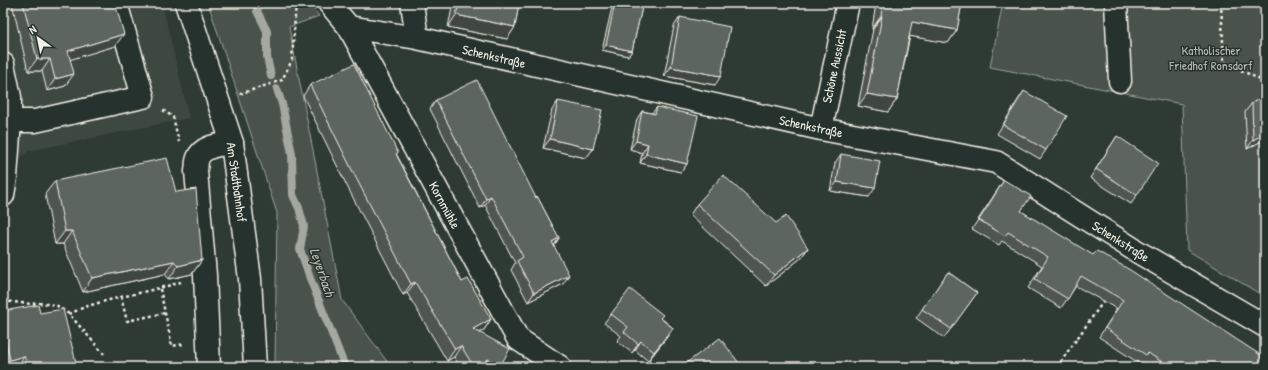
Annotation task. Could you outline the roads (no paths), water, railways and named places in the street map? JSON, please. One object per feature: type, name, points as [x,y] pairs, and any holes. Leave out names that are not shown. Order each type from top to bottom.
[{"type":"street","points":[[10,121],[35,121],[143,97],[116,3]]},
{"type":"street","name":"Am Stadtbahnhof","points":[[186,3],[232,143],[250,279],[255,367]]},
{"type":"street","points":[[329,3],[349,27]]},
{"type":"street","points":[[412,3],[417,38]]},
{"type":"street","name":"Schöne Aussicht","points":[[821,129],[848,3]]},
{"type":"street","points":[[1116,3],[1120,81]]},
{"type":"street","name":"Schenkstraße","points":[[349,27],[417,38],[821,129],[996,162],[1138,252],[1265,326]]},
{"type":"street","name":"Kornmühle","points":[[349,27],[518,339],[560,367]]},
{"type":"street","points":[[3,64],[10,97],[10,121],[6,177],[3,195]]},
{"type":"street","points":[[208,367],[205,275],[196,172],[198,159],[202,152],[210,147],[232,143]]},
{"type":"waterway","name":"Leyerbach","points":[[258,4],[257,11],[267,31],[267,57],[271,76]]},
{"type":"waterway","name":"Leyerbach","points":[[277,89],[282,104],[292,154],[293,195],[299,208],[304,226],[300,249],[345,367]]},
{"type":"park label","name":"Katholischer Friedhof Ronsdorf","points":[[1211,58]]}]
